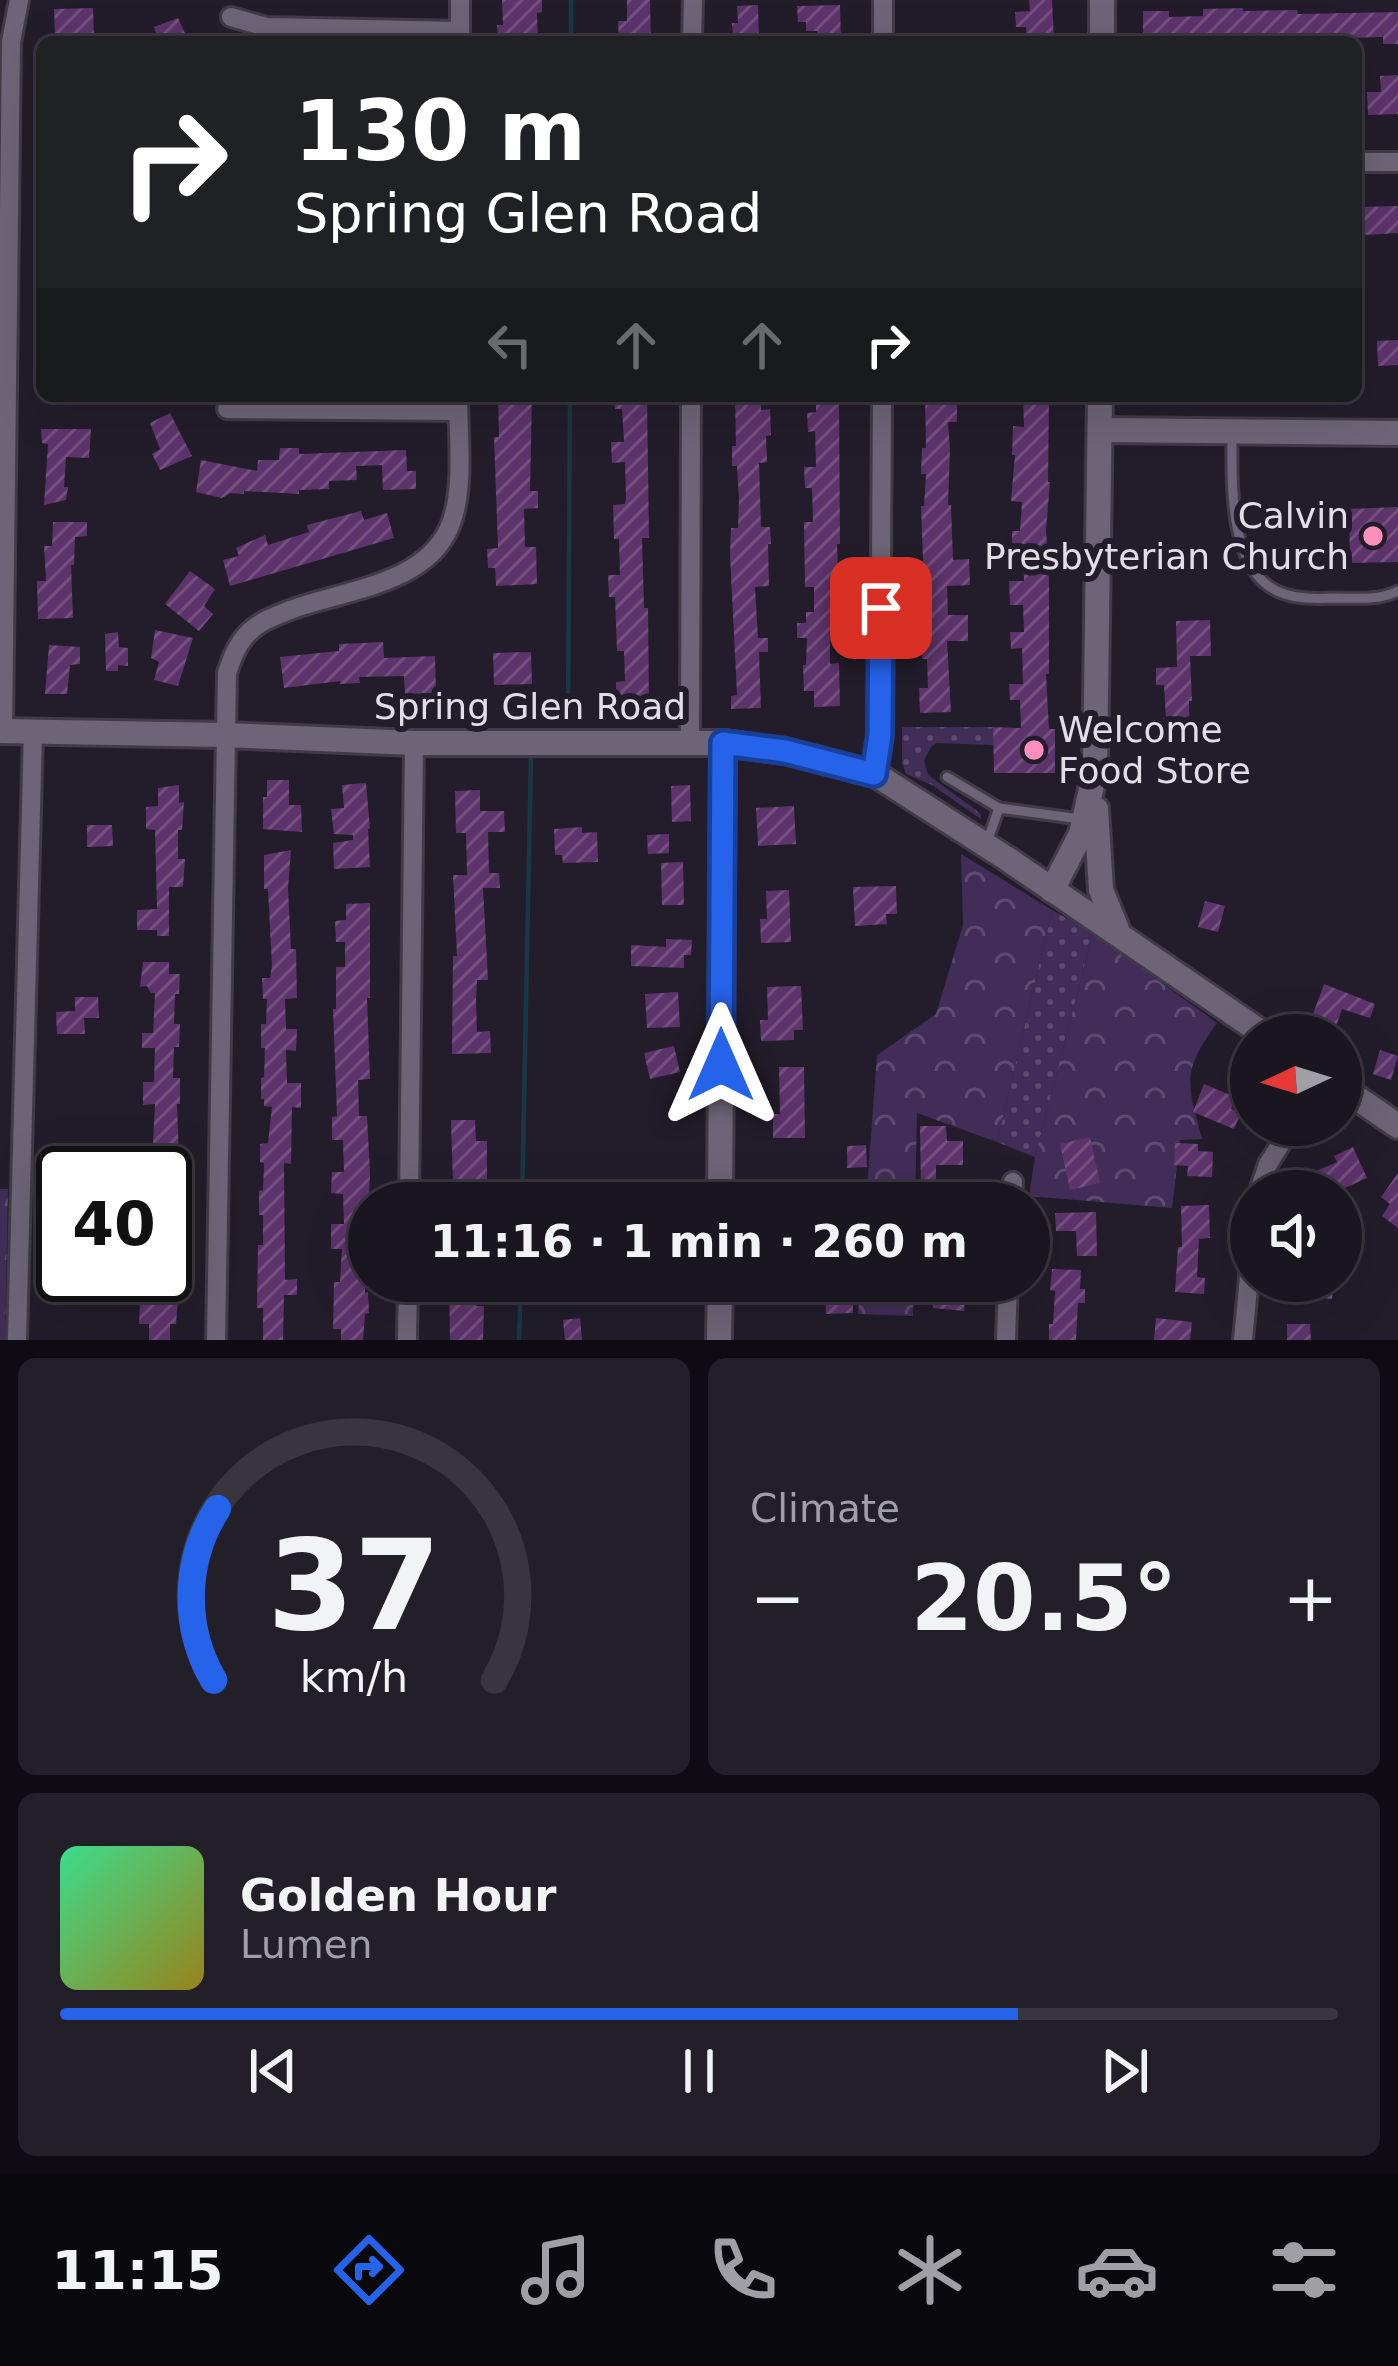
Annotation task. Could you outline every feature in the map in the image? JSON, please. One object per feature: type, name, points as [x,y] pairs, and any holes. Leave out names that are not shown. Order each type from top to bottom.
[{"type":"street","points":[[2,731],[11,42],[19,0]]},
{"type":"street","points":[[231,17],[266,27],[460,36],[460,0]]},
{"type":"street","points":[[692,36],[693,0]]},
{"type":"street","points":[[883,0],[883,36]]},
{"type":"street","points":[[1102,0],[1102,36]]},
{"type":"street","points":[[1362,161],[1398,162]]},
{"type":"street","points":[[690,743],[691,402]]},
{"type":"street","points":[[874,774],[880,735],[882,402]]},
{"type":"street","points":[[1100,402],[1094,777],[1101,890],[1119,934]]},
{"type":"street","points":[[216,1340],[227,673],[234,653],[254,628],[301,606],[406,573],[430,557],[452,524],[458,488],[458,404],[226,409]]},
{"type":"street","points":[[1100,430],[1398,433]]},
{"type":"street","name":"Spring Glen Road","points":[[2,731],[414,743],[723,743],[785,751],[874,774],[1235,1014]]},
{"type":"street","points":[[17,1340],[33,732]]},
{"type":"street","points":[[409,1182],[414,743]]},
{"type":"street","points":[[720,1182],[723,743]]},
{"type":"street","points":[[1052,890],[1072,856],[1094,777]]},
{"type":"street","points":[[1362,1102],[1398,1126]]},
{"type":"street","points":[[407,1340],[408,1302]]},
{"type":"street","points":[[719,1340],[720,1302]]},
{"type":"street","points":[[1006,1340],[1008,1302]]},
{"type":"street","points":[[1243,1340],[1247,1302]]},
{"type":"lane","points":[[1232,432],[1239,537],[1257,577],[1278,592],[1316,598],[1384,598],[1398,591]]},
{"type":"lane","points":[[947,777],[999,808],[1085,820]]},
{"type":"lane","points":[[986,845],[999,808]]},
{"type":"green space","points":[[902,727],[993,727],[994,745],[936,743],[924,760],[928,775],[976,810],[981,819],[932,785],[906,774]]},
{"type":"green space","points":[[961,854],[1052,910],[997,1142],[917,1113],[915,1182],[868,1182],[877,1055],[936,1014],[963,925]]},
{"type":"green space","points":[[1052,910],[1093,933],[1035,1157],[997,1142]]},
{"type":"green space","points":[[1093,933],[1217,1023],[1197,1054],[1190,1078],[1202,1139],[1180,1140],[1172,1208],[1050,1198],[1050,1182],[1031,1182]]},
{"type":"green space","points":[[0,1189],[8,1189],[5,1340],[0,1340]]},
{"type":"green space","points":[[859,1302],[913,1302],[913,1316],[858,1314]]},
{"type":"building","points":[[502,0],[542,0],[538,36],[498,36],[497,25],[503,25]]},
{"type":"building","points":[[627,0],[650,0],[651,36],[619,36],[618,21],[627,21]]},
{"type":"building","points":[[1029,0],[1052,0],[1054,36],[1027,36],[1026,27],[1016,27],[1015,12],[1030,11]]},
{"type":"building","points":[[758,5],[759,36],[733,36],[737,6]]},
{"type":"building","points":[[840,5],[841,36],[806,31],[806,22],[798,22],[797,6]]},
{"type":"building","points":[[93,8],[94,35],[55,36],[54,9]]},
{"type":"building","points":[[1203,9],[1398,12],[1398,44],[1362,36],[1143,36],[1143,11],[1169,11],[1169,17],[1203,16]]},
{"type":"building","points":[[178,18],[186,36],[157,36],[154,27]]},
{"type":"building","points":[[1398,75],[1398,114],[1368,115],[1367,92],[1381,92],[1380,76]]},
{"type":"building","points":[[1398,206],[1398,233],[1364,235],[1363,207]]},
{"type":"building","points":[[1398,340],[1398,365],[1378,366],[1377,341]]},
{"type":"building","points":[[498,402],[532,402],[530,491],[538,491],[538,508],[524,509],[525,547],[536,547],[537,584],[496,586],[495,568],[488,568],[487,549],[498,548],[494,437],[499,437]]},
{"type":"building","points":[[614,402],[647,402],[649,538],[642,538],[649,705],[616,706],[616,682],[625,681],[624,651],[617,651],[615,597],[609,597],[608,575],[620,575],[613,505],[625,504],[626,498],[625,462],[612,463],[611,442],[624,442],[622,409],[615,409]]},
{"type":"building","points":[[735,402],[761,402],[761,410],[770,409],[771,435],[766,436],[767,462],[759,463],[761,527],[770,527],[771,544],[769,586],[755,587],[758,638],[768,638],[768,652],[759,652],[761,708],[731,709],[731,696],[737,695],[730,555],[731,528],[738,528],[737,466],[732,466],[732,446],[736,446]]},
{"type":"building","points":[[816,402],[839,402],[840,626],[830,626],[830,664],[839,663],[840,706],[814,707],[814,691],[804,691],[807,638],[797,638],[797,623],[806,623],[806,612],[814,612],[814,587],[805,587],[804,522],[813,522],[812,488],[805,488],[804,467],[816,467],[815,431],[808,432],[807,413],[816,412]]},
{"type":"building","points":[[925,402],[957,402],[957,422],[948,422],[948,505],[953,560],[969,559],[970,585],[947,586],[948,615],[968,615],[968,641],[947,641],[951,712],[920,713],[919,688],[928,688],[921,615],[921,506],[926,474],[921,474],[922,448],[926,448]]},
{"type":"building","points":[[1023,402],[1049,402],[1046,674],[1049,729],[1055,729],[1055,773],[994,773],[993,727],[1021,728],[1020,700],[1010,700],[1009,684],[1023,684],[1022,648],[1011,649],[1010,632],[1024,632],[1023,605],[1010,605],[1009,581],[1024,581],[1023,554],[1012,555],[1012,531],[1020,531],[1022,502],[1011,501],[1013,426],[1024,427]]},
{"type":"building","points":[[170,413],[192,456],[160,470],[152,454],[160,449],[150,423]]},
{"type":"building","points":[[41,429],[91,429],[89,458],[66,457],[66,500],[44,505],[48,444],[42,443]]},
{"type":"building","points":[[280,448],[299,448],[299,454],[406,450],[407,471],[416,471],[416,489],[383,490],[382,465],[356,466],[357,480],[329,481],[329,489],[299,490],[299,494],[244,491],[222,498],[196,492],[201,460],[257,471],[258,460],[279,460]]},
{"type":"building","points":[[1398,507],[1398,562],[1350,563],[1349,509]]},
{"type":"building","points":[[361,511],[364,520],[387,513],[394,538],[230,586],[223,560],[239,556],[236,548],[265,535],[268,545],[309,532],[307,525]]},
{"type":"building","points":[[53,522],[87,522],[87,536],[75,537],[73,618],[38,619],[37,581],[46,581],[44,546],[52,546]]},
{"type":"building","points":[[190,571],[215,589],[204,606],[213,614],[199,631],[165,604]]},
{"type":"building","points":[[1210,620],[1211,656],[1190,656],[1190,742],[1161,742],[1161,718],[1166,718],[1164,685],[1156,685],[1156,668],[1177,667],[1176,621]]},
{"type":"building","points":[[155,630],[193,638],[178,686],[154,680],[159,662],[151,658]]},
{"type":"building","points":[[118,632],[119,647],[128,648],[128,666],[106,671],[105,634]]},
{"type":"building","points":[[383,642],[384,658],[435,656],[436,693],[405,694],[404,676],[284,688],[280,657],[339,651],[339,644]]},
{"type":"building","points":[[49,645],[80,647],[80,664],[70,665],[67,694],[45,694]]},
{"type":"building","points":[[531,652],[532,684],[494,685],[493,653]]},
{"type":"building","points":[[267,780],[289,780],[289,805],[301,805],[302,832],[263,829]]},
{"type":"building","points":[[366,783],[370,867],[334,869],[333,843],[353,840],[353,835],[334,834],[331,809],[344,808],[342,785]]},
{"type":"building","points":[[179,785],[179,803],[184,802],[182,830],[178,830],[178,859],[185,859],[183,887],[169,887],[169,936],[157,936],[157,930],[137,930],[137,910],[157,909],[155,830],[146,829],[146,807],[158,806],[158,788]]},
{"type":"building","points":[[690,785],[691,821],[672,822],[671,786]]},
{"type":"building","points":[[480,790],[480,811],[504,811],[505,832],[488,832],[489,873],[499,873],[500,888],[483,888],[488,980],[477,980],[477,1032],[490,1031],[491,1053],[452,1054],[453,956],[457,956],[453,875],[467,875],[466,833],[456,833],[455,791]]},
{"type":"building","points":[[794,806],[796,844],[758,846],[756,808]]},
{"type":"building","points":[[87,825],[112,825],[113,846],[87,847]]},
{"type":"building","points":[[582,827],[582,833],[597,832],[598,862],[563,863],[562,855],[555,855],[554,829]]},
{"type":"building","points":[[669,834],[669,853],[648,854],[647,835]]},
{"type":"building","points":[[291,850],[288,888],[297,998],[285,999],[286,1029],[297,1029],[296,1051],[286,1050],[287,1083],[301,1083],[301,1108],[292,1107],[291,1164],[284,1163],[285,1280],[297,1279],[297,1295],[284,1295],[283,1340],[263,1340],[263,1308],[257,1308],[258,1245],[263,1245],[260,1144],[268,1143],[272,1107],[264,1106],[261,1099],[265,1048],[261,1048],[261,1024],[266,1024],[267,999],[263,999],[262,978],[270,978],[272,966],[264,855]]},
{"type":"building","points":[[683,862],[684,905],[662,905],[661,863]]},
{"type":"building","points":[[896,886],[897,914],[886,914],[887,924],[855,926],[853,887]]},
{"type":"building","points":[[789,890],[791,942],[761,943],[760,919],[767,919],[766,891]]},
{"type":"building","points":[[1205,901],[1225,906],[1218,932],[1198,927]]},
{"type":"building","points":[[370,903],[370,1079],[358,1080],[359,1116],[367,1116],[370,1182],[348,1182],[348,1302],[368,1302],[363,1340],[341,1340],[341,1329],[333,1329],[334,1282],[340,1282],[342,1249],[331,1249],[331,1224],[344,1224],[343,1194],[331,1193],[332,1172],[344,1172],[343,1140],[332,1140],[332,1117],[337,1116],[336,967],[345,967],[345,942],[336,942],[335,921],[346,920],[346,904]]},
{"type":"building","points":[[666,939],[692,940],[684,968],[631,966],[631,945],[666,947]]},
{"type":"building","points":[[143,962],[169,962],[169,974],[180,974],[174,1024],[180,1024],[179,1047],[174,1047],[173,1078],[180,1078],[179,1146],[142,1146],[153,1143],[155,1104],[143,1105],[143,1082],[154,1082],[155,1048],[142,1048],[142,1033],[153,1033],[155,993],[140,987]]},
{"type":"building","points":[[1324,984],[1375,1004],[1370,1018],[1342,1009],[1340,1014],[1313,1014]]},
{"type":"building","points":[[801,986],[803,1030],[794,1030],[794,1040],[761,1041],[760,1020],[768,1020],[767,987]]},
{"type":"building","points":[[678,992],[680,1027],[647,1028],[645,994]]},
{"type":"building","points":[[75,997],[98,997],[99,1018],[84,1018],[85,1034],[57,1034],[56,1012],[75,1011]]},
{"type":"building","points":[[674,1046],[680,1072],[650,1079],[644,1053]]},
{"type":"building","points":[[1380,1050],[1398,1056],[1391,1080],[1373,1074]]},
{"type":"building","points":[[779,1067],[804,1067],[805,1138],[773,1138],[773,1114],[780,1114]]},
{"type":"building","points":[[1204,1084],[1230,1095],[1230,1127],[1193,1112]]},
{"type":"building","points":[[451,1120],[475,1120],[476,1141],[487,1141],[487,1182],[453,1182]]},
{"type":"building","points":[[920,1126],[946,1126],[947,1141],[963,1141],[963,1165],[936,1165],[936,1182],[921,1182]]},
{"type":"building","points":[[1090,1137],[1100,1183],[1070,1190],[1060,1144]]},
{"type":"building","points":[[1175,1143],[1198,1144],[1198,1151],[1213,1152],[1212,1177],[1187,1176],[1188,1166],[1174,1165]]},
{"type":"building","points":[[866,1145],[867,1167],[847,1168],[847,1146]]},
{"type":"building","points":[[1353,1147],[1367,1178],[1362,1180],[1362,1170],[1319,1170],[1337,1162],[1334,1156]]},
{"type":"building","points":[[1398,1173],[1398,1228],[1382,1216],[1390,1204],[1381,1197]]},
{"type":"building","points":[[1209,1205],[1210,1238],[1199,1239],[1197,1277],[1205,1278],[1204,1294],[1175,1292],[1178,1247],[1182,1247],[1181,1206]]},
{"type":"building","points":[[1096,1212],[1097,1256],[1077,1256],[1076,1231],[1056,1231],[1055,1213]]},
{"type":"building","points":[[1052,1269],[1081,1270],[1085,1303],[1078,1303],[1076,1340],[1049,1340],[1055,1291],[1050,1290]]},
{"type":"building","points":[[140,1302],[178,1302],[170,1340],[149,1340],[149,1324],[139,1324]]},
{"type":"building","points":[[449,1302],[484,1306],[483,1340],[450,1340]]},
{"type":"building","points":[[826,1302],[853,1302],[853,1313],[826,1314]]},
{"type":"building","points":[[933,1302],[965,1302],[964,1311],[933,1308]]},
{"type":"building","points":[[580,1318],[582,1340],[565,1340],[563,1320]]},
{"type":"building","points":[[1156,1318],[1192,1322],[1190,1340],[1154,1340]]},
{"type":"building","points":[[1287,1324],[1310,1324],[1311,1340],[1287,1340]]},
{"type":"waterway","points":[[571,0],[571,36]]},
{"type":"waterway","points":[[568,715],[570,402]]},
{"type":"waterway","points":[[522,1182],[531,755]]},
{"type":"waterway","points":[[519,1340],[520,1302]]},
{"type":"place","name":"Calvin Presbyterian Church","points":[[1373,536]]},
{"type":"place","name":"Welcome Food Store","points":[[1034,750]]},
{"type":"route","points":[[721,1065],[723,743],[785,751],[874,774],[880,735],[881,608]]}]
